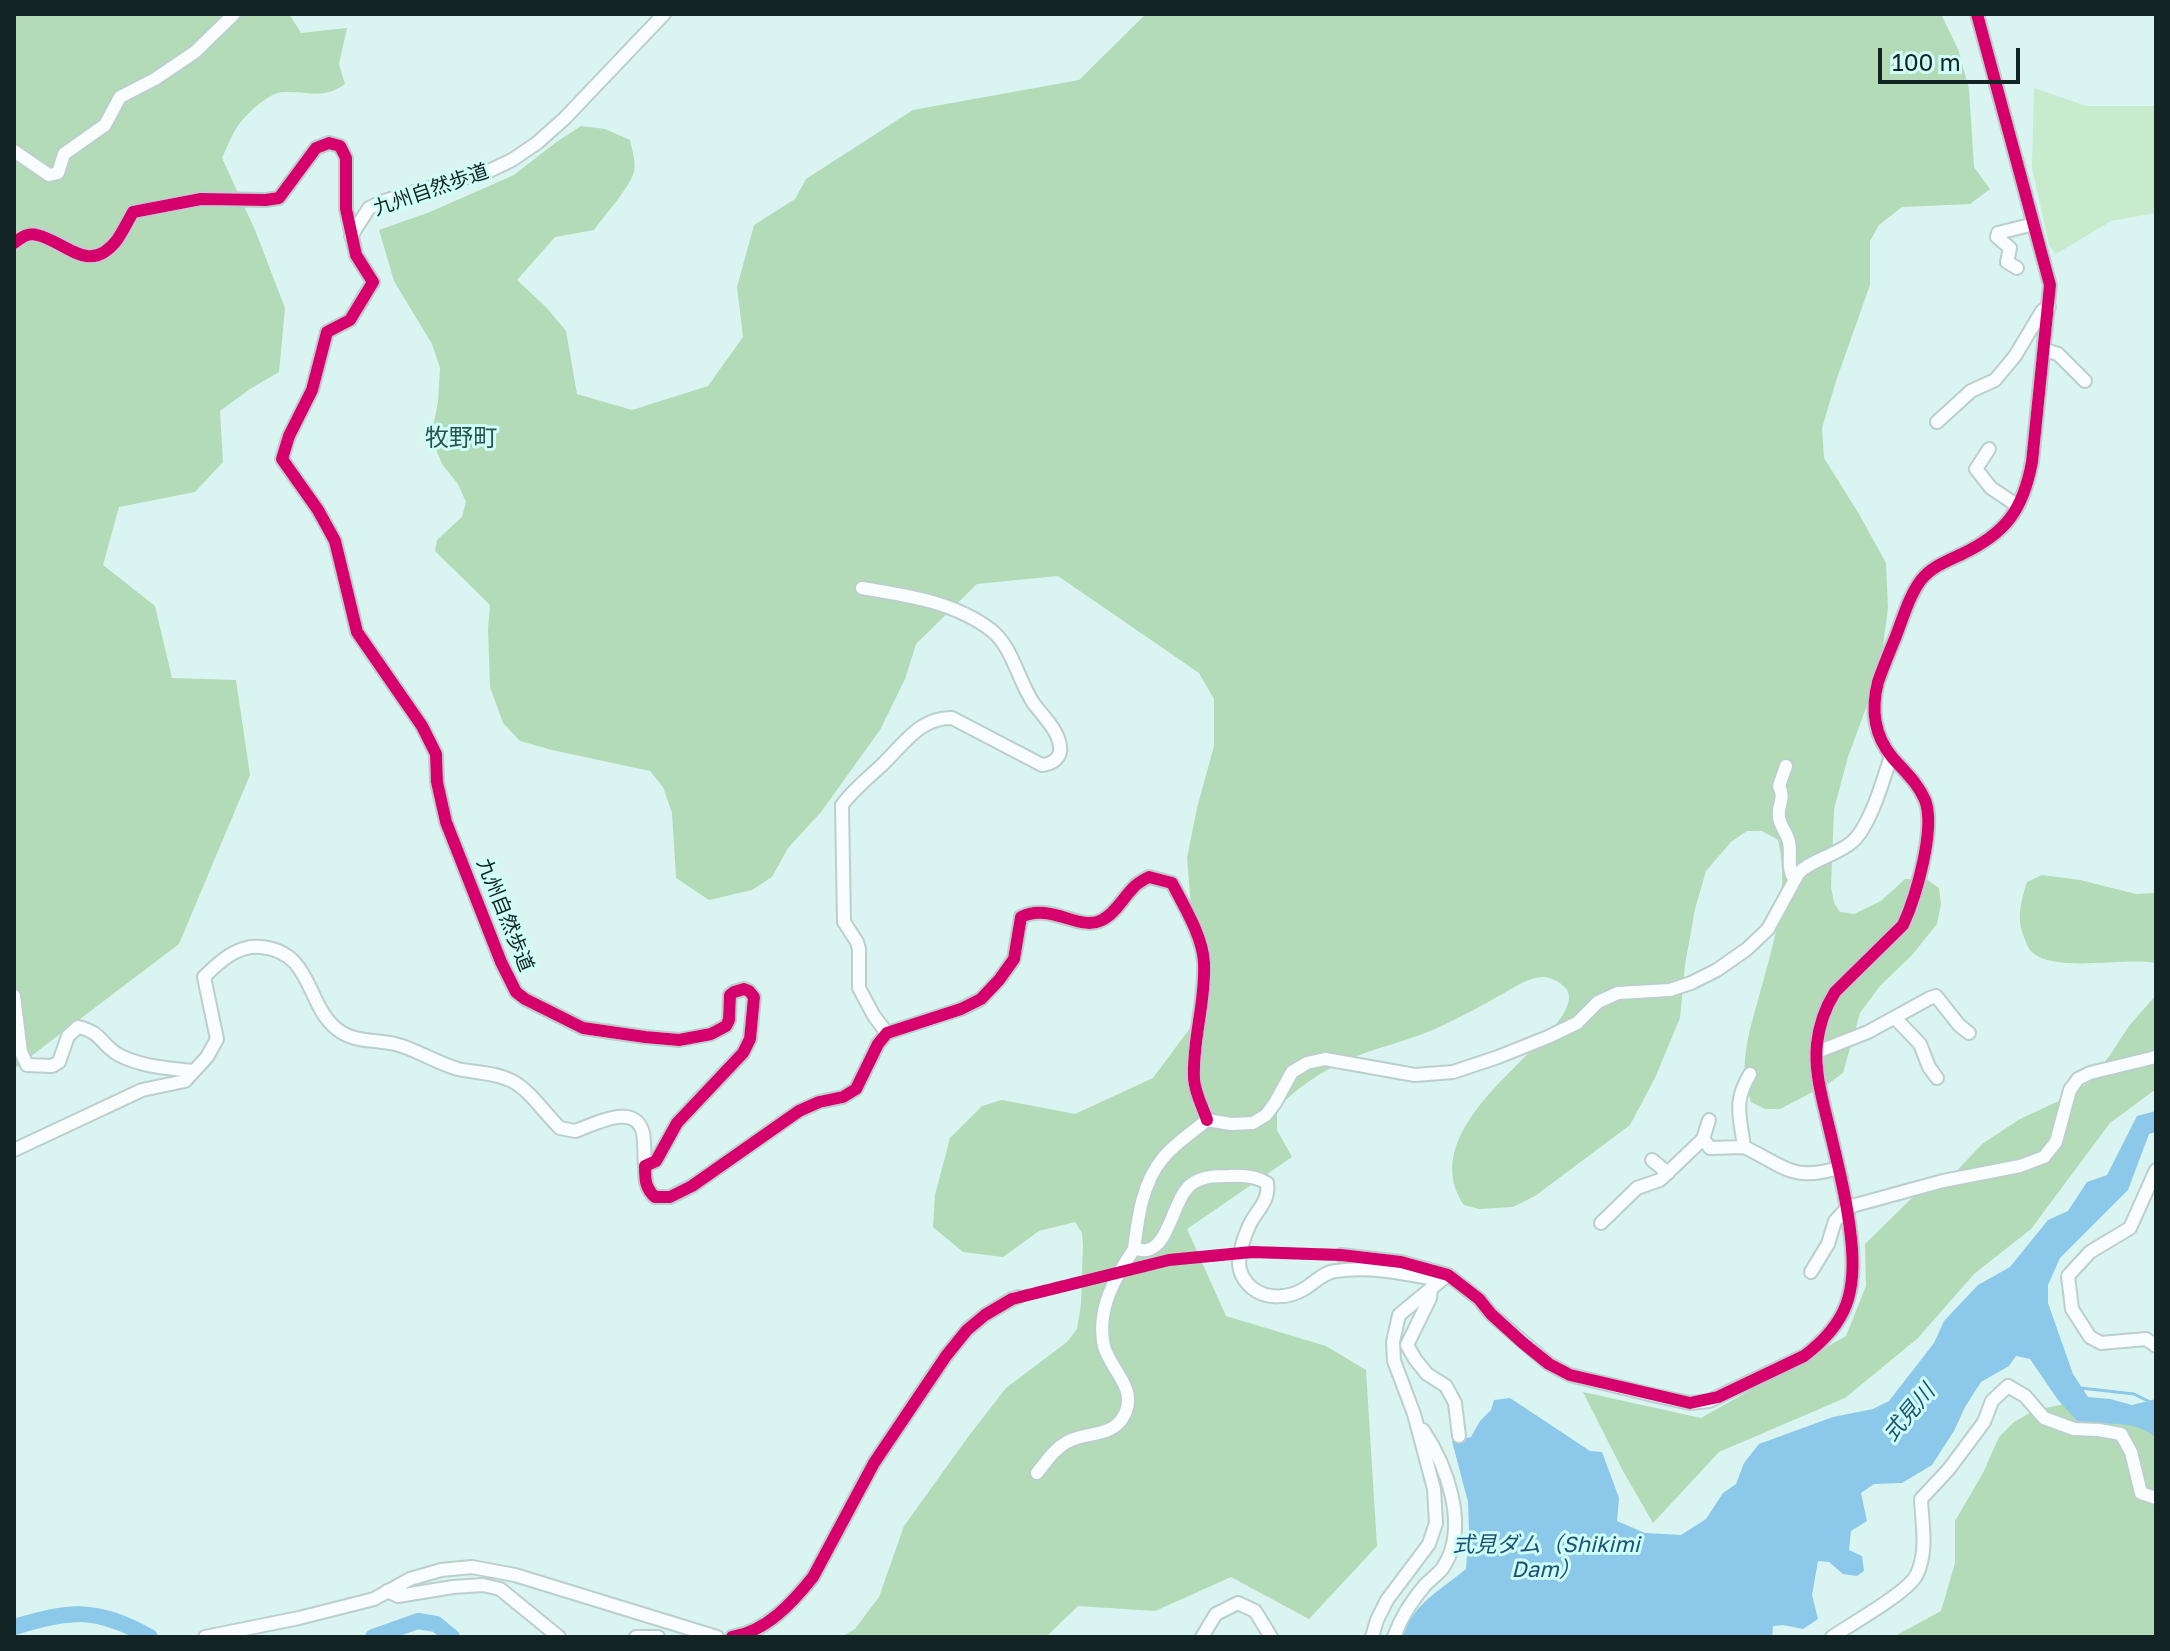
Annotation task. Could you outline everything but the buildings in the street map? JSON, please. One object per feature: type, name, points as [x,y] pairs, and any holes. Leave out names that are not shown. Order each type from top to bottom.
[{"type":"street","points":[[14,151],[49,175],[58,173],[64,154],[105,125],[120,97],[155,79],[195,52],[234,14]]},
{"type":"street","name":"九州自然歩道","points":[[645,1166],[656,1161],[677,1123],[743,1053],[750,1039],[754,997],[744,989],[734,992],[730,995],[726,1026],[711,1034],[679,1040],[583,1028],[516,992],[501,962],[446,822],[437,782],[436,754],[422,726],[357,632],[335,541],[318,510],[282,459],[289,436],[312,390],[327,332],[350,320],[373,282],[356,255],[351,236],[369,208],[481,173],[512,160],[564,119],[664,14]]},
{"type":"street","points":[[1341,1255],[1401,1262],[1479,1299],[1523,1343],[1549,1364],[1570,1375],[1690,1403],[1709,1401],[1804,1356],[1817,1346],[1839,1319],[1852,1290],[1854,1272],[1848,1207],[1822,1096],[1817,1052],[1819,1028],[1835,992],[1903,925],[1929,833],[1926,801],[1881,742],[1875,724],[1875,696],[1909,603],[1921,581],[1942,563],[1985,543],[2007,524],[2018,506],[2027,487],[2032,462],[2045,350],[2050,285],[1977,14]]},
{"type":"street","points":[[14,243],[26,235],[37,234],[81,256],[91,256],[104,252],[116,241],[133,212],[201,199],[279,198],[316,148],[329,143],[340,146],[346,158],[346,209],[351,236]]},
{"type":"street","points":[[2017,268],[2007,262],[2010,248],[1997,237],[1998,233],[2034,224]]},
{"type":"street","points":[[1937,422],[1971,391],[1995,380],[2015,356],[2042,311],[2049,307]]},
{"type":"street","points":[[2045,350],[2058,354],[2085,381]]},
{"type":"street","points":[[1989,449],[1976,469],[1991,488],[2018,506]]},
{"type":"street","points":[[862,588],[904,595],[946,607],[992,631],[1006,647],[1032,701],[1061,745],[1055,761],[1042,765],[952,718],[940,718],[921,727],[900,743],[842,805],[844,922],[859,949],[859,988],[887,1033]]},
{"type":"street","points":[[1037,1473],[1057,1448],[1069,1440],[1104,1432],[1122,1419],[1129,1401],[1126,1384],[1113,1368],[1104,1345],[1103,1321],[1108,1295],[1134,1249],[1139,1212],[1149,1180],[1164,1156],[1207,1120],[1231,1124],[1253,1123],[1266,1115],[1292,1072],[1307,1063],[1325,1059],[1415,1075],[1453,1072],[1548,1037],[1577,1023],[1598,1002],[1618,993],[1670,990],[1717,970],[1747,949],[1768,929],[1798,874],[1858,836],[1877,799],[1891,756]]},
{"type":"street","points":[[1786,766],[1779,786],[1783,796],[1778,813],[1789,840],[1789,873],[1795,880]]},
{"type":"street","points":[[14,1150],[142,1090],[185,1081],[207,1057],[217,1039],[204,977],[219,962],[243,948],[262,947],[286,955],[302,969],[324,1017],[342,1034],[396,1044],[458,1069],[511,1080],[526,1091],[560,1128],[567,1131],[622,1116],[632,1119],[639,1124],[643,1134],[646,1185],[655,1197],[670,1197],[692,1186],[799,1111],[819,1102],[843,1097],[856,1089],[878,1044],[887,1033],[961,1009],[981,999],[1014,959],[1021,917],[1031,912],[1047,912],[1090,923],[1103,920],[1135,885],[1149,877],[1172,883],[1193,923],[1204,960],[1194,1083],[1207,1120]]},
{"type":"street","points":[[14,996],[21,1052],[27,1065],[52,1066],[59,1062],[68,1036],[78,1027],[92,1030],[116,1053],[142,1065],[193,1071]]},
{"type":"street","points":[[1817,1052],[1868,1032],[1936,996],[1969,1033]]},
{"type":"street","points":[[1895,1018],[1920,1044],[1937,1078]]},
{"type":"street","points":[[1811,1272],[1828,1244],[1835,1221],[1848,1207],[1943,1181],[2020,1166],[2044,1157],[2056,1142],[2070,1090],[2078,1079],[2090,1073],[2156,1057]]},
{"type":"street","points":[[1744,1147],[1738,1101],[1750,1074]]},
{"type":"street","points":[[1601,1223],[1637,1188],[1660,1180],[1668,1173],[1703,1139],[1709,1120]]},
{"type":"street","points":[[1703,1139],[1710,1148],[1744,1147],[1785,1170],[1819,1173],[1839,1168]]},
{"type":"street","points":[[1652,1160],[1668,1173]]},
{"type":"street","points":[[2156,1170],[2130,1228],[2090,1252],[2068,1276],[2072,1309],[2090,1337],[2101,1343],[2146,1339],[2156,1346]]},
{"type":"street","points":[[1134,1249],[1148,1250],[1156,1245],[1177,1204],[1195,1182],[1217,1176],[1249,1176],[1267,1183],[1269,1192],[1249,1225],[1239,1265],[1242,1278],[1258,1293],[1271,1296],[1302,1291],[1333,1271],[1380,1270],[1439,1281]]},
{"type":"street","points":[[1372,1637],[1387,1600],[1429,1544],[1436,1523],[1434,1489],[1416,1420],[1394,1361],[1393,1342],[1399,1315],[1439,1281]]},
{"type":"street","points":[[1439,1281],[1407,1345],[1427,1374],[1446,1386],[1455,1403],[1459,1436]]},
{"type":"street","points":[[732,1637],[771,1621],[807,1585],[874,1463],[946,1356],[967,1330],[985,1315],[1018,1297]]},
{"type":"street","points":[[1832,1637],[1899,1593],[1917,1576],[1923,1551],[1921,1499],[1949,1469],[1984,1422],[1992,1401],[2008,1386],[2025,1396],[2044,1418],[2074,1429],[2121,1434],[2131,1452],[2141,1493],[2156,1498]]},
{"type":"street","points":[[1394,1637],[1407,1608],[1443,1567],[1455,1540],[1454,1503],[1440,1462],[1416,1420]]},
{"type":"street","points":[[205,1637],[374,1599],[410,1579],[441,1570],[472,1567],[515,1575],[717,1637]]},
{"type":"street","points":[[387,1591],[398,1596],[453,1587],[483,1585],[500,1589],[559,1637]]},
{"type":"street","points":[[1202,1637],[1216,1614],[1238,1603],[1255,1611],[1271,1637]]},
{"type":"street","points":[[636,1637],[658,1637]]},
{"type":"green space","points":[[14,14],[289,14],[301,33],[347,28],[339,64],[345,84],[330,92],[284,92],[266,99],[239,124],[222,158],[255,230],[285,308],[279,372],[220,411],[223,462],[195,492],[119,507],[103,565],[155,606],[172,678],[236,680],[250,775],[179,944],[14,1069]]},
{"type":"green space","points":[[1146,14],[1941,14],[1958,49],[1969,89],[1974,167],[1990,189],[1970,204],[1902,207],[1879,225],[1870,241],[1870,285],[1822,428],[1824,458],[1886,563],[1888,608],[1881,662],[1848,757],[1834,809],[1831,887],[1834,903],[1840,912],[1854,914],[1881,901],[1905,879],[1926,879],[1939,888],[1941,904],[1937,924],[1912,955],[1880,986],[1860,1013],[1843,1073],[1780,1109],[1765,1109],[1751,1102],[1745,1081],[1745,1059],[1778,923],[1781,861],[1778,840],[1762,831],[1747,831],[1731,842],[1706,871],[1695,909],[1685,965],[1680,1018],[1655,1078],[1630,1125],[1535,1196],[1513,1207],[1479,1209],[1464,1205],[1453,1173],[1458,1141],[1476,1111],[1566,1010],[1568,992],[1554,980],[1538,977],[1527,980],[1439,1027],[1347,1060],[1309,1081],[1277,1109],[1277,1130],[1292,1157],[1187,1229],[1226,1316],[1326,1346],[1366,1370],[1377,1546],[1309,1619],[1231,1577],[1155,1611],[1078,1606],[1046,1637],[841,1637],[855,1629],[879,1597],[904,1526],[968,1437],[1006,1388],[1067,1342],[1077,1329],[1083,1245],[1082,1233],[1075,1222],[1039,1231],[1003,1257],[963,1252],[933,1227],[935,1195],[950,1138],[982,1106],[1002,1100],[1075,1114],[1153,1078],[1193,1024],[1208,947],[1191,907],[1187,858],[1214,746],[1214,699],[1199,673],[1058,576],[977,584],[916,644],[905,679],[880,730],[821,812],[788,848],[772,877],[752,890],[709,900],[676,878],[672,813],[663,787],[650,771],[520,741],[503,723],[490,687],[490,605],[435,551],[437,540],[462,517],[466,502],[458,484],[442,464],[431,437],[438,402],[440,368],[432,344],[394,281],[379,230],[430,212],[514,175],[581,126],[605,129],[630,140],[634,164],[632,178],[594,230],[555,237],[517,280],[566,331],[577,394],[632,410],[708,386],[743,337],[737,287],[754,225],[795,199],[806,179],[913,110],[1079,80]]},
{"type":"green space","points":[[2034,88],[2086,106],[2156,106],[2156,213],[2111,221],[2056,254],[2049,245],[2032,168]]},
{"type":"green space","points":[[2042,875],[2080,880],[2136,894],[2156,893],[2156,963],[2058,962],[2033,953],[2022,930],[2020,910],[2027,882]]},
{"type":"green space","points":[[2156,995],[2156,1089],[2110,1123],[2031,1229],[1974,1274],[1918,1338],[1845,1398],[1719,1452],[1653,1523],[1583,1392],[1701,1418],[1846,1336],[1866,1286],[1865,1244],[1919,1191],[1953,1175],[1982,1144],[2020,1119],[2090,1082],[2129,1026]]},
{"type":"green space","points":[[2081,1401],[2156,1426],[2156,1637],[1893,1637],[1941,1611],[1955,1563],[1955,1521],[1983,1473],[1999,1437],[2014,1422],[2035,1410]]},
{"type":"water","name":"式見ダム（Shikimi Dam）","points":[[2156,1111],[2156,1132],[2149,1134],[2128,1190],[2060,1258],[2048,1285],[2048,1303],[2073,1374],[2088,1397],[2132,1405],[2156,1399],[2156,1438],[2130,1425],[2081,1425],[2058,1400],[2030,1359],[2016,1356],[2009,1366],[1981,1382],[1932,1465],[1902,1483],[1874,1484],[1861,1493],[1867,1521],[1851,1531],[1849,1550],[1862,1556],[1864,1571],[1857,1576],[1843,1574],[1829,1562],[1818,1561],[1812,1595],[1818,1619],[1803,1629],[1773,1626],[1772,1637],[1403,1637],[1407,1625],[1420,1607],[1466,1569],[1468,1502],[1452,1441],[1471,1437],[1491,1410],[1494,1400],[1510,1398],[1590,1451],[1602,1452],[1619,1498],[1617,1521],[1645,1533],[1681,1535],[1706,1519],[1723,1493],[1736,1484],[1744,1463],[1759,1444],[1833,1417],[1873,1409],[1889,1401],[1934,1343],[1944,1321],[1978,1285],[2010,1267],[2048,1220],[2068,1211],[2087,1182],[2107,1175],[2137,1116]]},
{"type":"waterway","points":[[2081,1388],[2134,1394],[2150,1402]]},
{"type":"waterway","name":"式見川","points":[[14,1627],[52,1617],[83,1614],[114,1620],[150,1637]]},
{"type":"waterway","name":"式見川","points":[[373,1637],[418,1621],[436,1624],[452,1637]]},
{"type":"tunnel","points":[[1018,1297],[1169,1260],[1252,1252],[1341,1255]]},
{"type":"cycle path","points":[[732,1637],[767,1622],[805,1587],[874,1463],[946,1356],[967,1330],[1012,1299],[1169,1260],[1252,1252],[1341,1255],[1401,1262],[1448,1275],[1479,1299],[1523,1343],[1549,1364],[1570,1375],[1690,1403],[1718,1397],[1804,1356],[1831,1331],[1846,1304],[1853,1257],[1844,1194],[1818,1074],[1816,1054],[1819,1030],[1835,992],[1903,925],[1919,881],[1928,827],[1928,812],[1922,794],[1881,740],[1875,712],[1878,682],[1921,580],[1934,568],[1977,546],[2001,528],[2017,507],[2032,462],[2050,285],[1977,14]]},
{"type":"cycle path","points":[[14,243],[34,234],[78,254],[97,255],[117,240],[133,212],[201,199],[279,198],[316,148],[329,143],[340,146],[346,158],[346,209],[356,255],[373,282],[350,320],[327,332],[312,390],[289,436],[282,459],[318,510],[335,541],[357,632],[422,726],[436,754],[437,782],[446,822],[501,962],[516,992],[525,999],[583,1028],[645,1037],[679,1040],[711,1034],[726,1026],[729,1020],[730,995],[744,989],[754,997],[750,1039],[743,1053],[677,1123],[656,1161],[645,1166],[646,1183],[655,1197],[670,1197],[692,1186],[799,1111],[819,1102],[843,1097],[856,1089],[878,1044],[887,1033],[961,1009],[981,999],[1014,959],[1021,917],[1043,913],[1093,923],[1107,917],[1136,885],[1149,877],[1172,883],[1192,922],[1203,953],[1204,978],[1194,1079],[1207,1120]]},
{"type":"district","name":"牧野町","points":[[461,438]]}]
